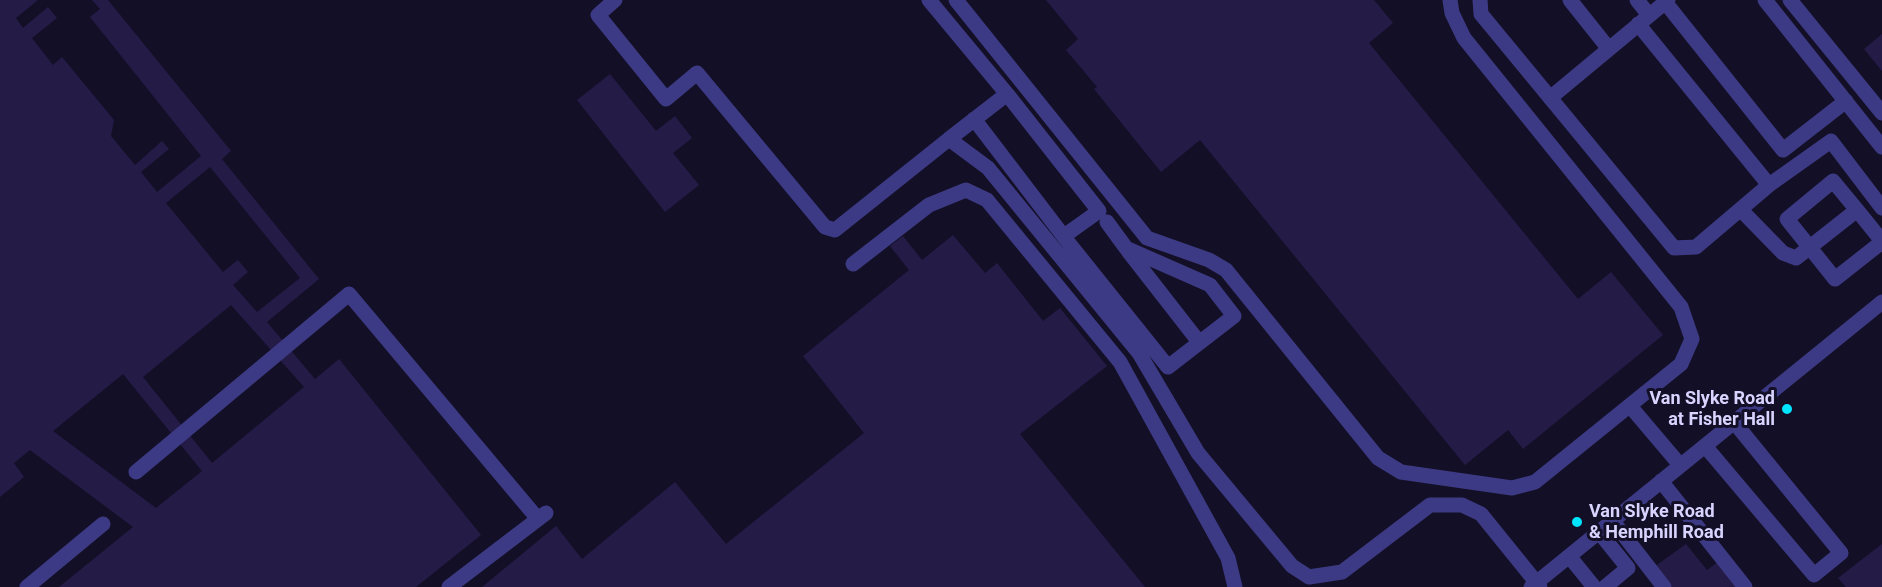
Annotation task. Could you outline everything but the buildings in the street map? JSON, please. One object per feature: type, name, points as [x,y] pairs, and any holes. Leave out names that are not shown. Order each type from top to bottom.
[{"type":"street","points":[[615,0],[598,15],[666,99],[697,74],[825,227],[835,230],[1007,94]]},
{"type":"street","points":[[929,0],[1099,211],[1064,237]]},
{"type":"street","points":[[956,0],[1147,238],[1209,260],[1226,270],[1378,458],[1401,472],[1512,488],[1535,482],[1681,364],[1692,339],[1682,307],[1464,38],[1452,13],[1450,0]]},
{"type":"street","points":[[1480,0],[1480,14],[1674,248],[1696,247],[1769,185],[1831,141],[1882,208]]},
{"type":"street","points":[[1570,0],[1609,49]]},
{"type":"street","points":[[1637,0],[1644,19],[1769,185]]},
{"type":"street","points":[[1765,0],[1882,147]]},
{"type":"street","points":[[1790,0],[1882,113]]},
{"type":"street","points":[[1550,98],[1666,1],[1783,150],[1846,101]]},
{"type":"street","points":[[974,119],[1064,237],[1168,367],[1234,316],[1210,285],[1126,248]]},
{"type":"street","points":[[949,139],[988,168],[1139,352],[1198,453],[1293,566],[1309,577],[1342,572],[1430,505],[1462,505],[1481,514],[1536,586],[1612,520],[1882,302]]},
{"type":"street","points":[[1833,181],[1857,210],[1882,242],[1835,279],[1787,219],[1833,181]]},
{"type":"street","points":[[853,264],[929,205],[966,190],[987,200],[1120,362],[1228,558],[1235,587]]},
{"type":"street","points":[[1741,210],[1783,253],[1796,258],[1857,210]]},
{"type":"street","points":[[1107,222],[1199,342]]},
{"type":"street","points":[[136,472],[349,294],[542,516],[449,587]]},
{"type":"street","points":[[1630,406],[1680,465]]},
{"type":"street","points":[[1705,446],[1814,575],[1841,554],[1734,422]]},
{"type":"street","points":[[1661,481],[1745,587]]},
{"type":"street","points":[[1612,520],[1664,587]]},
{"type":"street","points":[[27,587],[104,524]]},
{"type":"street","points":[[1599,532],[1628,568],[1605,587]]},
{"type":"street","points":[[1569,556],[1594,587]]},
{"type":"place","name":"Van Slyke Road at Fisher Hall","points":[[1787,409]]},
{"type":"place","name":"Van Slyke Road & Hemphill Road","points":[[1577,522]]}]
